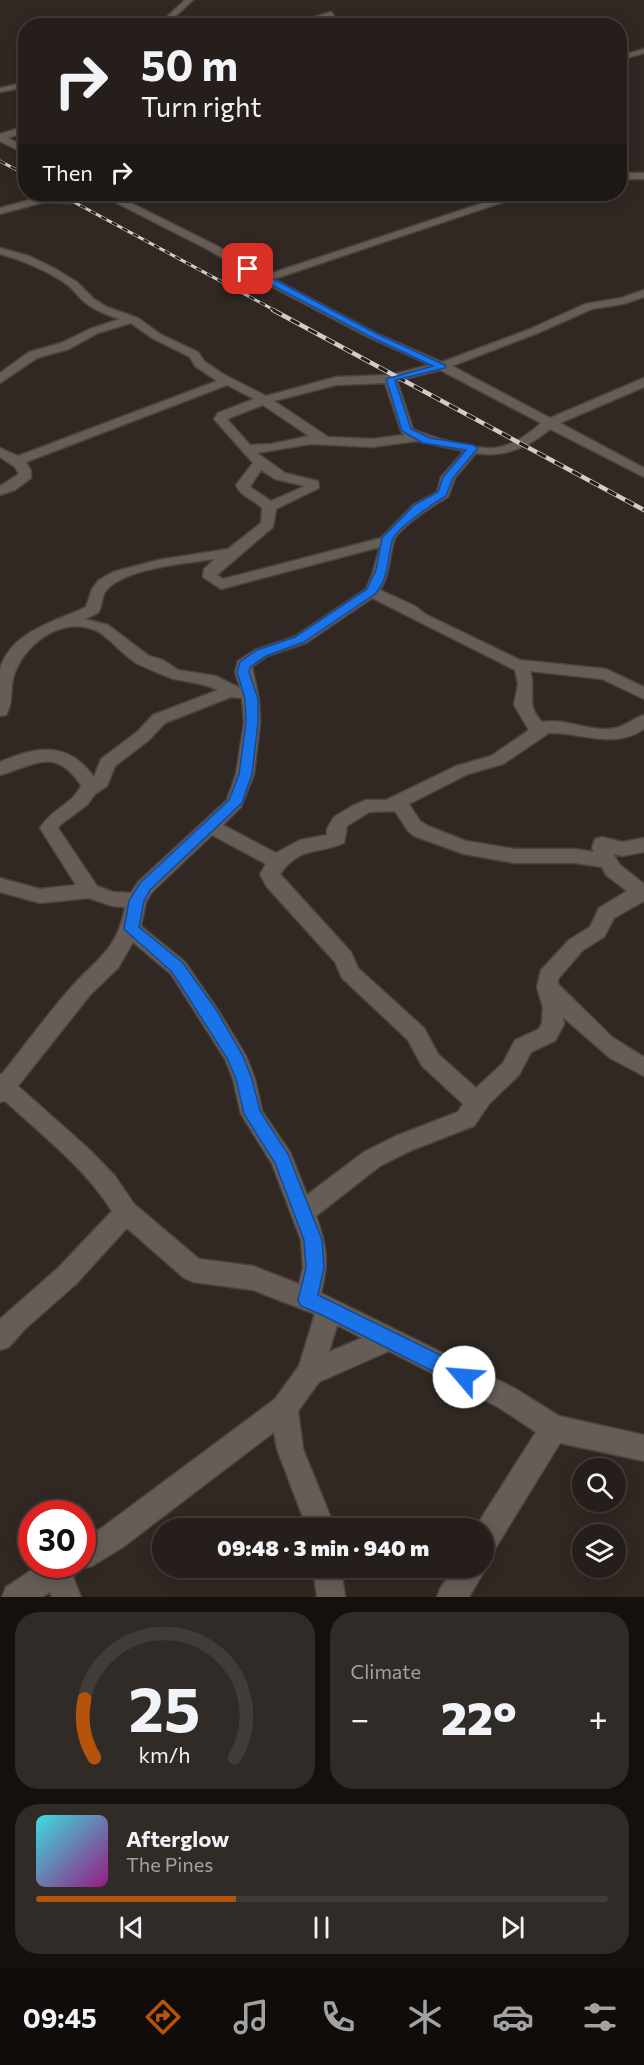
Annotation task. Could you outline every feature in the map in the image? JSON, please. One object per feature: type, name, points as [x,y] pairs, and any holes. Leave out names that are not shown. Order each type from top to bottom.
[{"type":"street","points":[[169,18],[189,0]]},
{"type":"street","points":[[317,18],[331,14]]},
{"type":"street","points":[[627,56],[644,51]]},
{"type":"street","points":[[0,90],[18,86]]},
{"type":"street","points":[[0,137],[18,131]]},
{"type":"street","points":[[0,137],[18,147]]},
{"type":"street","points":[[627,176],[644,177]]},
{"type":"street","points":[[0,211],[37,201]]},
{"type":"street","points":[[120,201],[213,248],[265,279],[382,340],[442,366],[644,473]]},
{"type":"street","points":[[265,279],[497,201]]},
{"type":"street","points":[[0,250],[48,269],[73,284],[90,302],[131,319],[172,346],[194,355],[201,365],[226,381],[264,400],[325,441]]},
{"type":"street","points":[[269,507],[314,486],[299,479],[277,475],[247,449],[220,418],[264,400],[336,381],[390,379],[442,366],[534,331],[589,306],[623,300],[644,293]]},
{"type":"street","points":[[0,379],[33,355],[65,346],[94,331],[131,319]]},
{"type":"street","points":[[390,379],[407,431],[416,436],[493,452],[533,437],[548,424],[644,382]]},
{"type":"street","points":[[17,461],[226,381]]},
{"type":"street","points":[[247,449],[271,448],[309,440],[382,442],[416,436]]},
{"type":"street","points":[[260,462],[243,485],[244,489],[259,497],[269,507],[268,524],[209,572],[210,577],[221,584],[386,541],[418,508],[443,494],[448,477],[473,448]]},
{"type":"street","points":[[0,452],[17,461],[25,469],[26,475],[10,487],[0,491]]},
{"type":"street","points":[[386,541],[388,543],[382,570],[377,585],[371,592],[300,640],[251,659],[244,665],[243,672],[251,699],[252,723],[245,774],[235,803],[164,866],[145,886],[136,901],[131,929],[111,962],[63,1012],[2,1088],[82,1157],[106,1183],[126,1212],[193,1270],[254,1278],[318,1304],[507,1398],[554,1428],[644,1448]]},
{"type":"street","points":[[1,702],[6,673],[28,639],[38,632],[72,621],[93,610],[96,592],[106,581],[135,569],[232,552]]},
{"type":"street","points":[[371,592],[405,606],[420,616],[524,668],[606,674],[644,694]]},
{"type":"street","points":[[72,621],[102,628],[143,660],[158,664],[174,674],[210,680],[251,699]]},
{"type":"street","points":[[524,668],[522,672],[527,686],[522,701],[526,716],[540,731]]},
{"type":"street","points":[[90,891],[50,828],[52,822],[81,801],[89,790],[101,782],[107,763],[143,736],[159,718],[207,702],[230,691]]},
{"type":"street","points":[[477,1103],[430,1060],[416,1034],[349,972],[344,958],[274,882],[270,874],[276,861],[302,846],[331,842],[337,838],[336,829],[340,822],[358,810],[366,806],[389,806],[462,770],[497,760],[540,731],[554,726],[595,734],[620,735],[644,721]]},
{"type":"street","points":[[0,769],[25,758],[45,753],[66,760],[82,772],[90,784],[89,790]]},
{"type":"street","points":[[399,802],[414,826],[421,831],[464,847],[515,856],[575,856],[606,861]]},
{"type":"street","points":[[209,825],[276,861]]},
{"type":"street","points":[[303,1212],[372,1159],[404,1143],[466,1119],[477,1103],[511,1069],[523,1046],[547,1035],[553,1024],[553,1008],[547,987],[548,976],[576,945],[597,932],[606,913],[643,893],[613,870],[606,861],[601,848],[602,844],[622,849],[644,845]]},
{"type":"street","points":[[0,885],[40,896],[90,891],[112,899],[136,901]]},
{"type":"street","points":[[131,929],[178,968],[211,1016],[235,1056],[244,1079],[252,1114],[282,1159],[313,1240],[318,1304],[310,1373]]},
{"type":"street","points":[[547,987],[597,1037],[626,1060],[644,1067]]},
{"type":"street","points":[[0,1338],[16,1320],[67,1276],[126,1212]]},
{"type":"street","points":[[96,1547],[284,1408],[310,1373],[388,1339]]},
{"type":"street","points":[[284,1408],[290,1449],[317,1518]]},
{"type":"street","points":[[494,1524],[554,1428]]},
{"type":"street","points":[[16,1597],[64,1578]]},
{"type":"street","points":[[328,1578],[331,1597]]},
{"type":"street","points":[[451,1597],[465,1578]]},
{"type":"railway","points":[[0,161],[18,171]]},
{"type":"railway","points":[[72,201],[276,311]]},
{"type":"railway","points":[[273,310],[644,510]]},
{"type":"route","points":[[248,269],[424,360],[442,366],[390,379],[407,431],[427,440],[473,448],[448,477],[443,494],[418,508],[386,541],[388,543],[382,570],[377,585],[371,592],[300,640],[261,653],[244,665],[243,672],[251,699],[252,723],[249,757],[235,803],[164,866],[145,886],[136,901],[131,929],[156,947],[178,968],[235,1056],[244,1079],[252,1114],[282,1159],[313,1240],[315,1268],[307,1300],[329,1308],[464,1377]]}]
